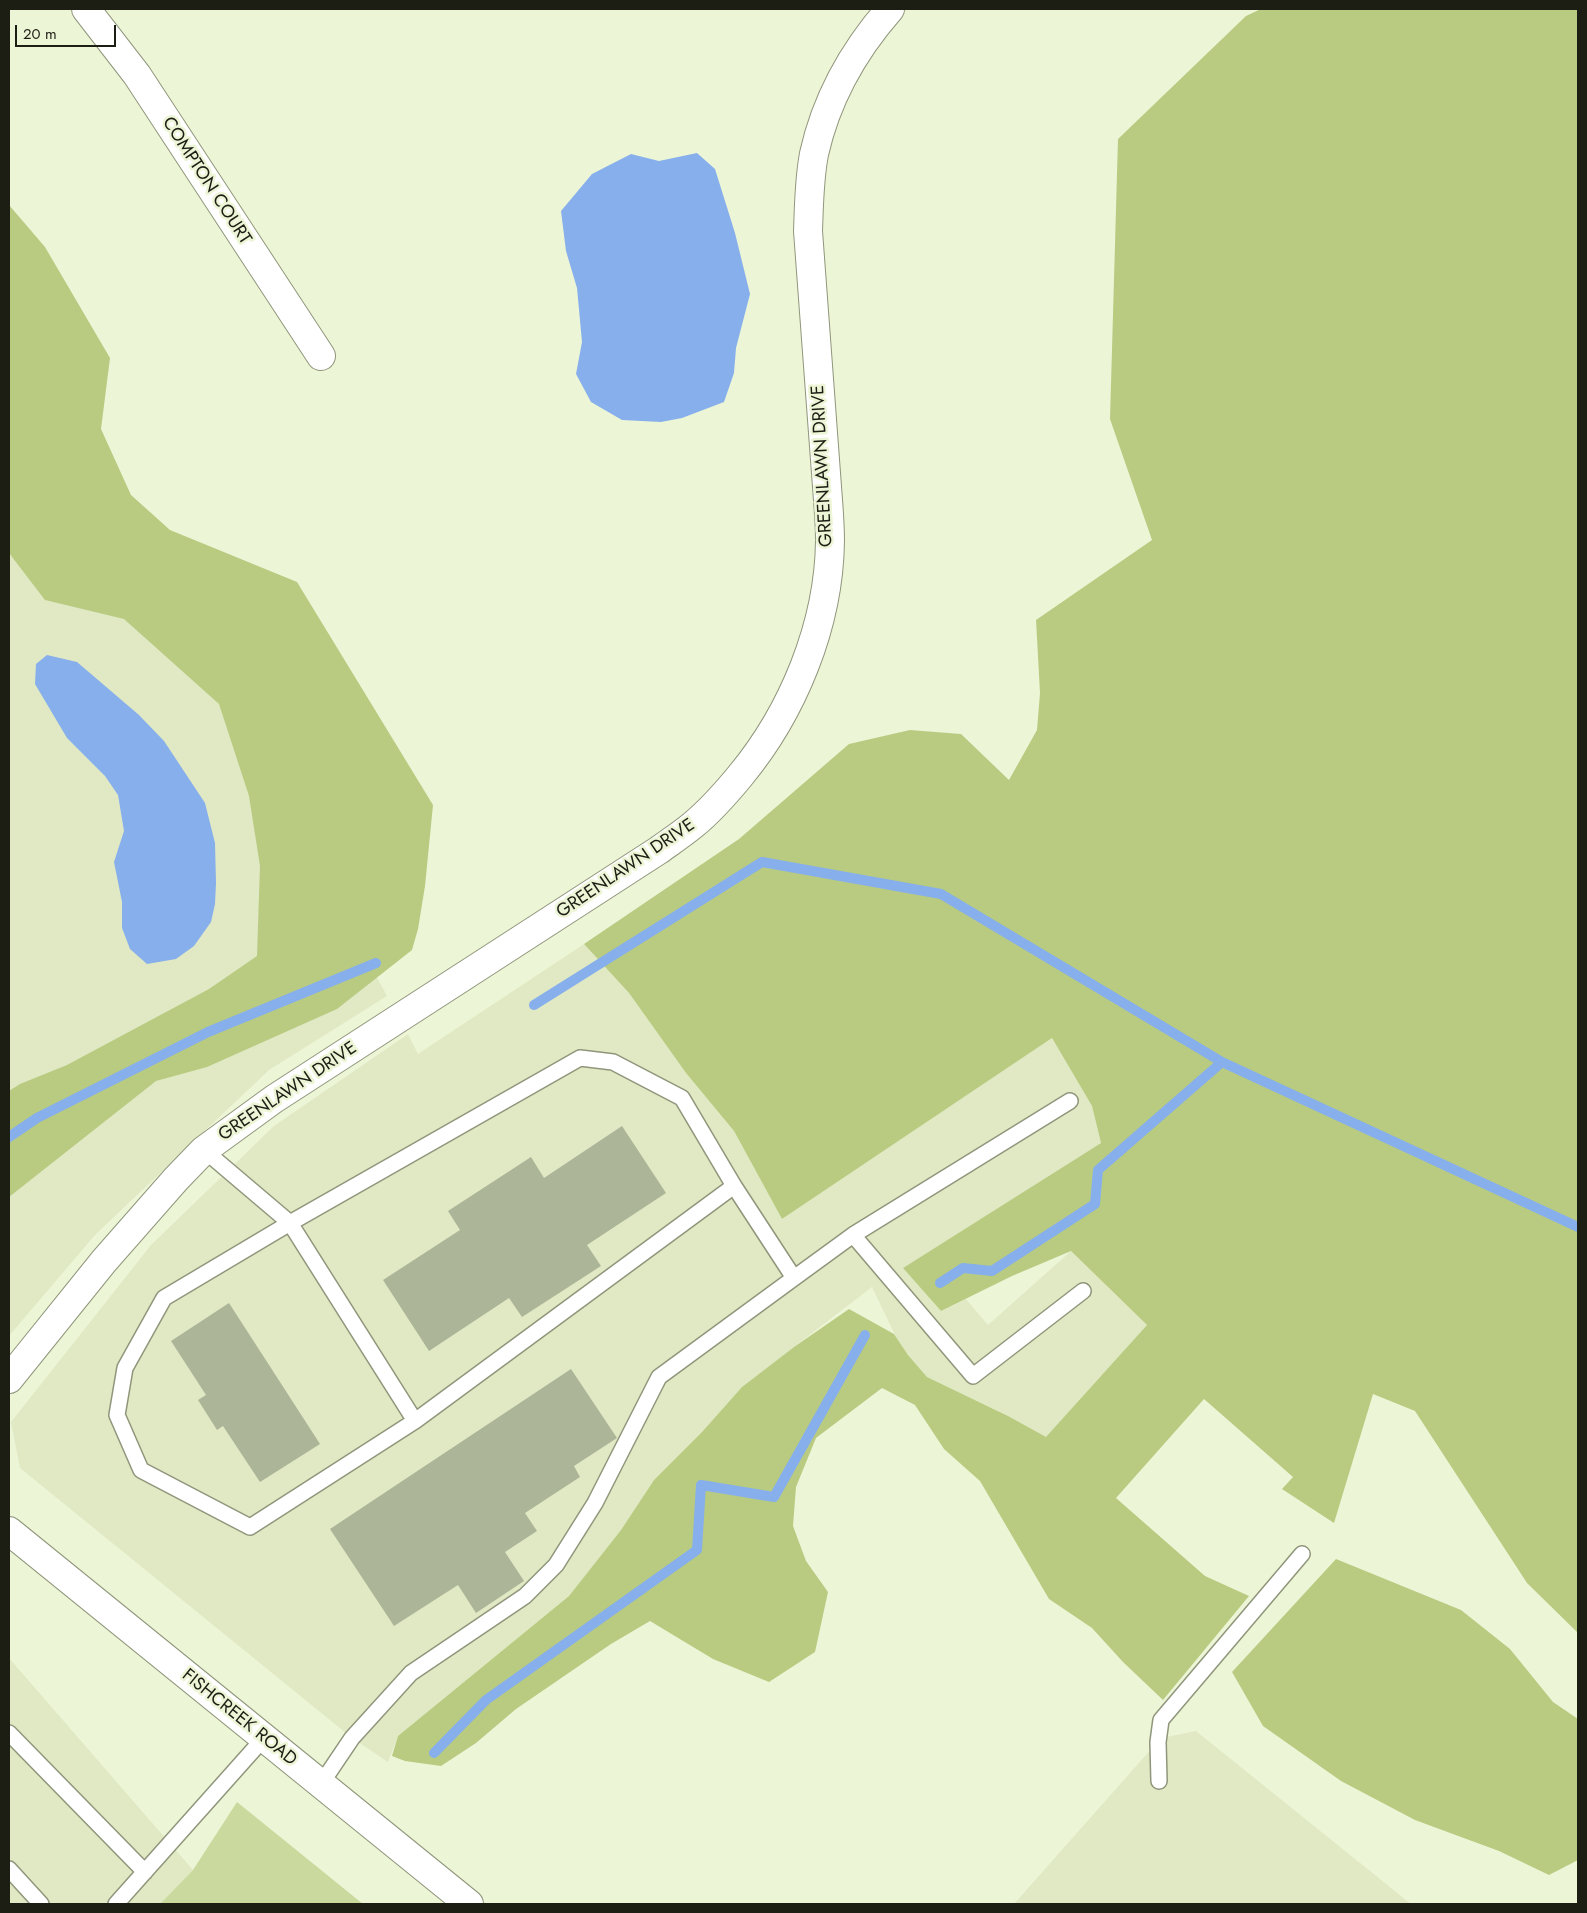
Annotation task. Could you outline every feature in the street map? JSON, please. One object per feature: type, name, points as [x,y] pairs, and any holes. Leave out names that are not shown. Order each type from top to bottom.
[{"type":"street","name":"GREENLAWN DRIVE","points":[[9,1380],[111,1254],[176,1178],[204,1150],[274,1099],[659,850],[694,825],[728,791],[759,753],[785,712],[804,668],[817,629],[830,543],[808,231],[809,190],[814,154],[827,111],[844,75],[866,38],[889,9]]},
{"type":"street","name":"COMPTON COURT","points":[[96,12],[321,356]]},
{"type":"street","name":"FISHCREEK ROAD","points":[[9,1531],[469,1904]]},
{"type":"lane","points":[[734,1186],[415,1421],[250,1527],[141,1470],[117,1415],[125,1368],[164,1298],[290,1223],[580,1058],[614,1062],[682,1098],[734,1186],[794,1278]]},
{"type":"lane","points":[[321,1784],[352,1738],[412,1673],[525,1596],[556,1565],[595,1503],[659,1377],[853,1235],[1070,1101]]},
{"type":"lane","points":[[204,1150],[290,1223],[415,1421]]},
{"type":"lane","points":[[853,1235],[973,1376],[1083,1291]]},
{"type":"lane","points":[[1159,1781],[1158,1742],[1161,1720],[1302,1554]]},
{"type":"lane","points":[[9,1733],[145,1872]]},
{"type":"lane","points":[[116,1904],[264,1738]]},
{"type":"lane","points":[[9,1869],[41,1904]]},
{"type":"shaded area","points":[[9,488],[244,730],[387,996],[269,1070],[95,1235],[9,1336]]},
{"type":"shaded area","points":[[584,944],[629,993],[686,1073],[734,1131],[782,1219],[1052,1038],[1092,1106],[1101,1143],[903,1268],[941,1311],[966,1299],[988,1325],[1071,1251],[1147,1325],[1046,1438],[1008,1416],[927,1377],[908,1355],[896,1337],[872,1287],[742,1387],[702,1432],[654,1480],[621,1530],[569,1596],[398,1736],[388,1762],[352,1738],[20,1468],[11,1422],[151,1245],[274,1126],[408,1034],[418,1054]]},
{"type":"shaded area","points":[[9,1658],[193,1870],[160,1904],[9,1904]]},
{"type":"shaded area","points":[[1196,1731],[1411,1904],[1014,1904],[1161,1738]]},
{"type":"shaded area","points":[[237,1802],[363,1904],[160,1904],[193,1870]]},
{"type":"green space","points":[[1261,9],[1578,9],[1578,1633],[1527,1583],[1415,1411],[1373,1394],[1334,1523],[1282,1489],[1293,1477],[1204,1399],[1116,1498],[1205,1576],[1249,1596],[1163,1700],[1123,1662],[1092,1628],[1049,1599],[980,1481],[944,1449],[915,1405],[882,1388],[816,1438],[796,1487],[793,1526],[806,1561],[828,1592],[815,1652],[769,1682],[713,1659],[650,1621],[611,1644],[516,1709],[476,1743],[441,1766],[405,1761],[392,1756],[398,1736],[569,1596],[621,1530],[654,1480],[702,1432],[742,1387],[794,1347],[849,1309],[894,1334],[908,1355],[927,1377],[1008,1416],[1046,1437],[1147,1325],[1071,1251],[1012,1276],[941,1311],[903,1268],[1101,1143],[1092,1106],[1052,1038],[782,1219],[734,1131],[686,1073],[629,993],[584,944],[739,839],[849,744],[910,730],[961,734],[1009,780],[1037,730],[1040,693],[1036,620],[1152,540],[1110,419],[1118,139],[1246,16]]},
{"type":"green space","points":[[9,205],[45,247],[110,358],[101,429],[131,495],[170,530],[297,582],[433,805],[425,886],[418,929],[412,950],[337,1009],[207,1067],[156,1081],[9,1197],[9,1091],[20,1084],[67,1065],[209,989],[257,956],[260,866],[249,796],[219,704],[124,619],[45,600],[9,553]]},
{"type":"green space","points":[[1336,1559],[1461,1610],[1510,1649],[1553,1702],[1578,1719],[1578,1860],[1549,1875],[1499,1851],[1415,1820],[1341,1781],[1263,1726],[1232,1672]]},
{"type":"water","points":[[697,153],[715,169],[735,233],[750,294],[736,348],[734,373],[724,402],[682,418],[661,422],[622,420],[591,402],[576,374],[582,342],[577,288],[566,251],[561,211],[592,174],[631,154],[659,161]]},
{"type":"water","points":[[47,655],[77,662],[139,715],[164,741],[205,803],[215,843],[215,904],[211,922],[194,946],[176,959],[147,964],[130,949],[122,928],[122,902],[114,862],[124,831],[118,795],[105,776],[67,738],[35,684],[36,664]]},
{"type":"building","points":[[622,1126],[666,1193],[587,1245],[601,1266],[522,1317],[509,1298],[429,1351],[383,1280],[460,1230],[448,1211],[531,1157],[544,1178]]},
{"type":"building","points":[[229,1303],[320,1444],[260,1482],[223,1426],[217,1430],[198,1400],[206,1395],[171,1341]]},
{"type":"building","points":[[571,1369],[617,1438],[574,1466],[580,1477],[525,1513],[537,1531],[505,1552],[524,1581],[476,1613],[458,1585],[394,1626],[330,1529]]},
{"type":"waterway","points":[[534,1005],[762,862],[941,894],[1222,1062],[1578,1227]]},
{"type":"waterway","points":[[9,1137],[37,1118],[208,1032],[376,963]]},
{"type":"waterway","points":[[940,1283],[963,1268],[992,1271],[1095,1204],[1098,1170],[1222,1062]]},
{"type":"waterway","points":[[434,1753],[486,1700],[697,1550],[701,1485],[774,1497],[865,1335]]}]
